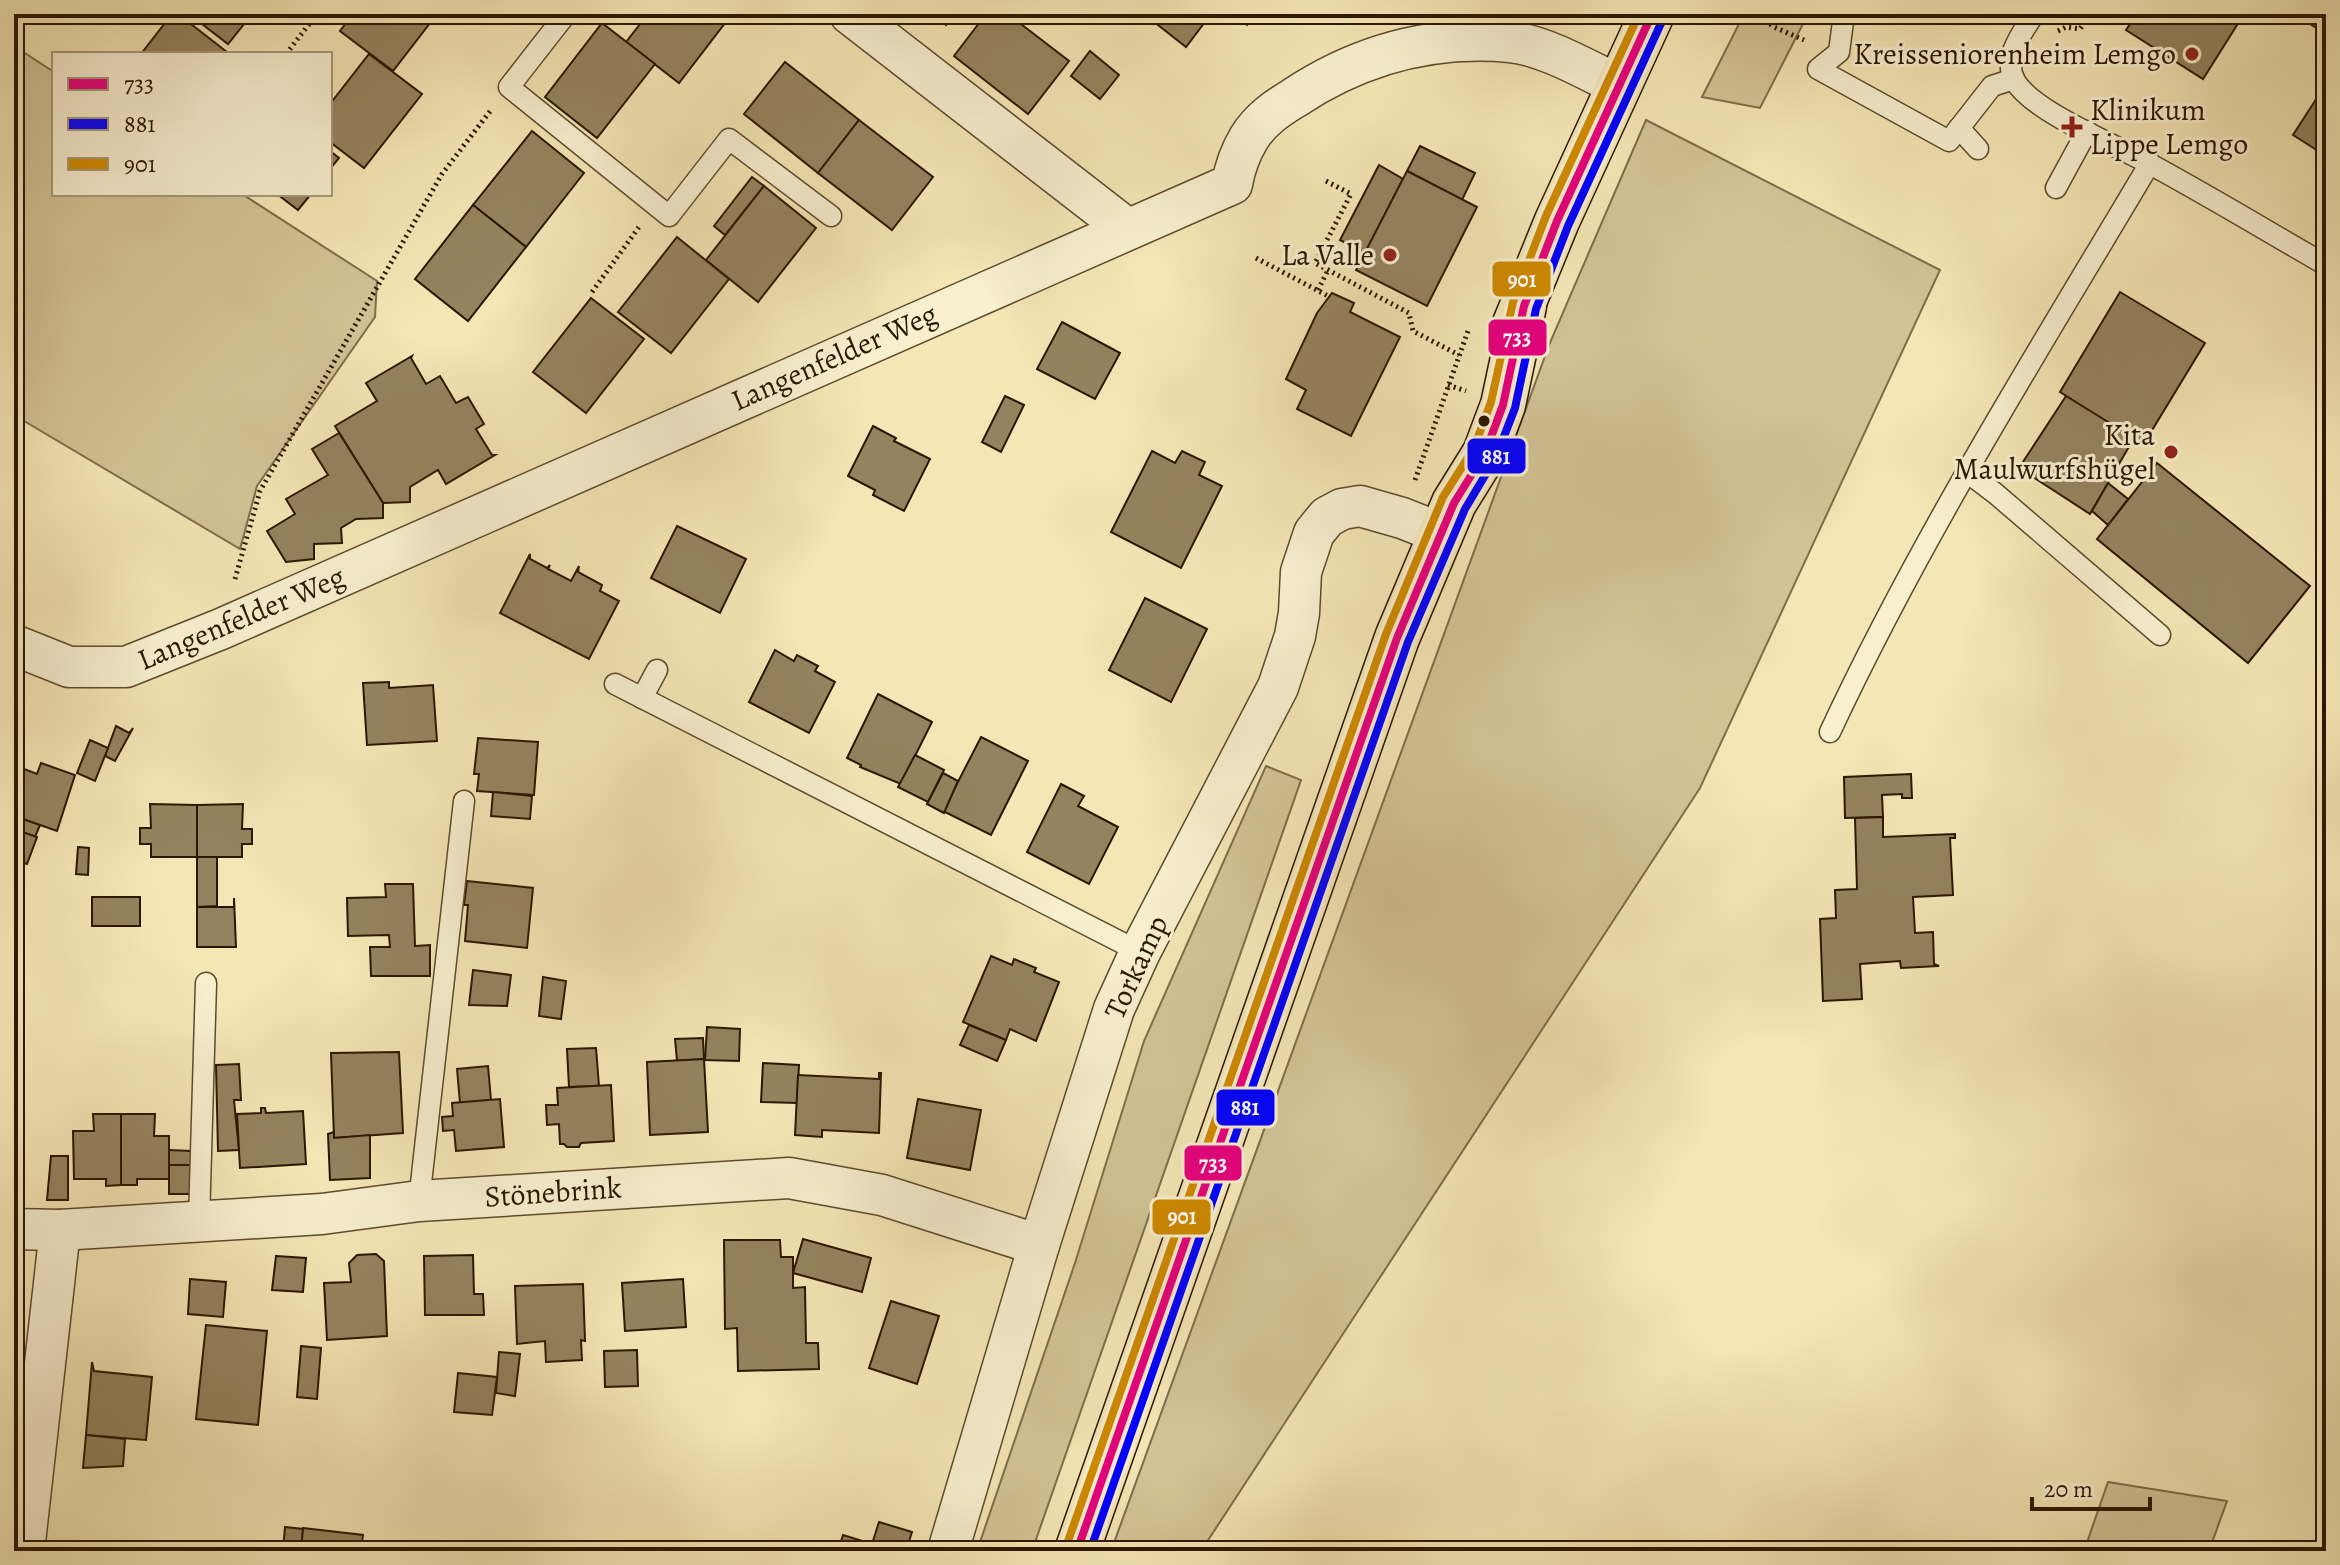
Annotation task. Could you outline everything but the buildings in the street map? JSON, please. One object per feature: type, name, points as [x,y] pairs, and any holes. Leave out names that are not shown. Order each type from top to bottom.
[{"type":"main road","points":[[1077,1551],[1397,638],[1447,518],[1485,453],[1503,405],[1524,306],[1557,221],[1652,14]]},
{"type":"street","points":[[850,14],[1126,228]]},
{"type":"street","name":"Langenfelder Weg","points":[[14,645],[69,667],[126,667],[221,629],[1126,228],[1232,184],[1237,160],[1250,136],[1269,114],[1329,75],[1394,50],[1454,41],[1513,42],[1618,85]]},
{"type":"street","name":"Torkamp","points":[[948,1551],[1039,1245],[1114,1009],[1140,952],[1278,687],[1295,636],[1301,572],[1314,533],[1327,517],[1342,509],[1360,506],[1402,518],[1447,518]]},
{"type":"street","name":"Stönebrink","points":[[14,1229],[60,1230],[322,1214],[419,1201],[789,1178],[882,1195],[1039,1245]]},
{"type":"street","points":[[24,1551],[60,1230]]},
{"type":"lane","points":[[566,14],[509,87],[669,216],[729,139],[831,216]]},
{"type":"lane","points":[[1844,14],[1839,52],[1818,69],[1949,141],[1992,86],[2014,79]]},
{"type":"lane","points":[[2034,14],[2014,47],[2011,65],[2014,79],[2026,97],[2048,112],[2150,163],[2326,265]]},
{"type":"lane","points":[[1959,128],[1978,149]]},
{"type":"lane","points":[[2056,188],[2087,131]]},
{"type":"lane","points":[[1830,732],[1874,636],[2150,163]]},
{"type":"lane","points":[[1967,472],[2160,635]]},
{"type":"lane","points":[[642,698],[657,670]]},
{"type":"lane","points":[[615,684],[1140,952]]},
{"type":"lane","points":[[419,1201],[464,801]]},
{"type":"lane","points":[[199,1221],[206,983]]},
{"type":"path","points":[[288,52],[317,14]]},
{"type":"path","points":[[1755,14],[1795,38],[1839,52]]},
{"type":"path","points":[[2046,36],[2066,27],[2080,29],[2090,14]]},
{"type":"path","points":[[221,629],[260,491],[442,174],[509,87]]},
{"type":"path","points":[[1326,181],[1351,194],[1315,263],[1409,313],[1413,331],[1459,355]]},
{"type":"path","points":[[592,292],[637,230]]},
{"type":"path","points":[[1256,258],[1330,297]]},
{"type":"path","points":[[1318,290],[1328,270]]},
{"type":"path","points":[[1448,385],[1464,391]]},
{"type":"shaded area","points":[[1465,14],[1525,14],[1491,28]]},
{"type":"shaded area","points":[[1744,14],[1808,14],[1760,108],[1702,97]]},
{"type":"shaded area","points":[[14,46],[52,71],[52,196],[245,196],[377,281],[375,317],[257,486],[240,549],[14,415]]},
{"type":"shaded area","points":[[1646,120],[1940,270],[1700,788],[1201,1551],[1111,1551],[1549,345]]},
{"type":"shaded area","points":[[1266,766],[1301,780],[1032,1551],[977,1551],[1075,1263],[1144,1041]]},
{"type":"shaded area","points":[[2108,1482],[2227,1501],[2209,1551],[2084,1551]]},
{"type":"transit line","name":"901","points":[[1066,1547],[1386,634],[1443,497],[1474,448],[1491,402],[1513,302],[1546,216],[1639,14]]},
{"type":"transit line","name":"733","points":[[1077,1551],[1397,638],[1454,503],[1485,453],[1503,405],[1524,306],[1557,221],[1652,14]]},
{"type":"transit line","name":"881","points":[[1090,1551],[1408,642],[1465,509],[1496,457],[1515,408],[1536,309],[1568,226],[1663,19]]},
{"type":"place","name":"Kreisseniorenheim Lemgo","points":[[2192,54]]},
{"type":"place","name":"Klinikum Lippe Lemgo","points":[[2072,127]]},
{"type":"place","name":"La Valle","points":[[1390,255]]},
{"type":"place","name":"Kita Maulwurfshügel","points":[[2171,452]]}]
